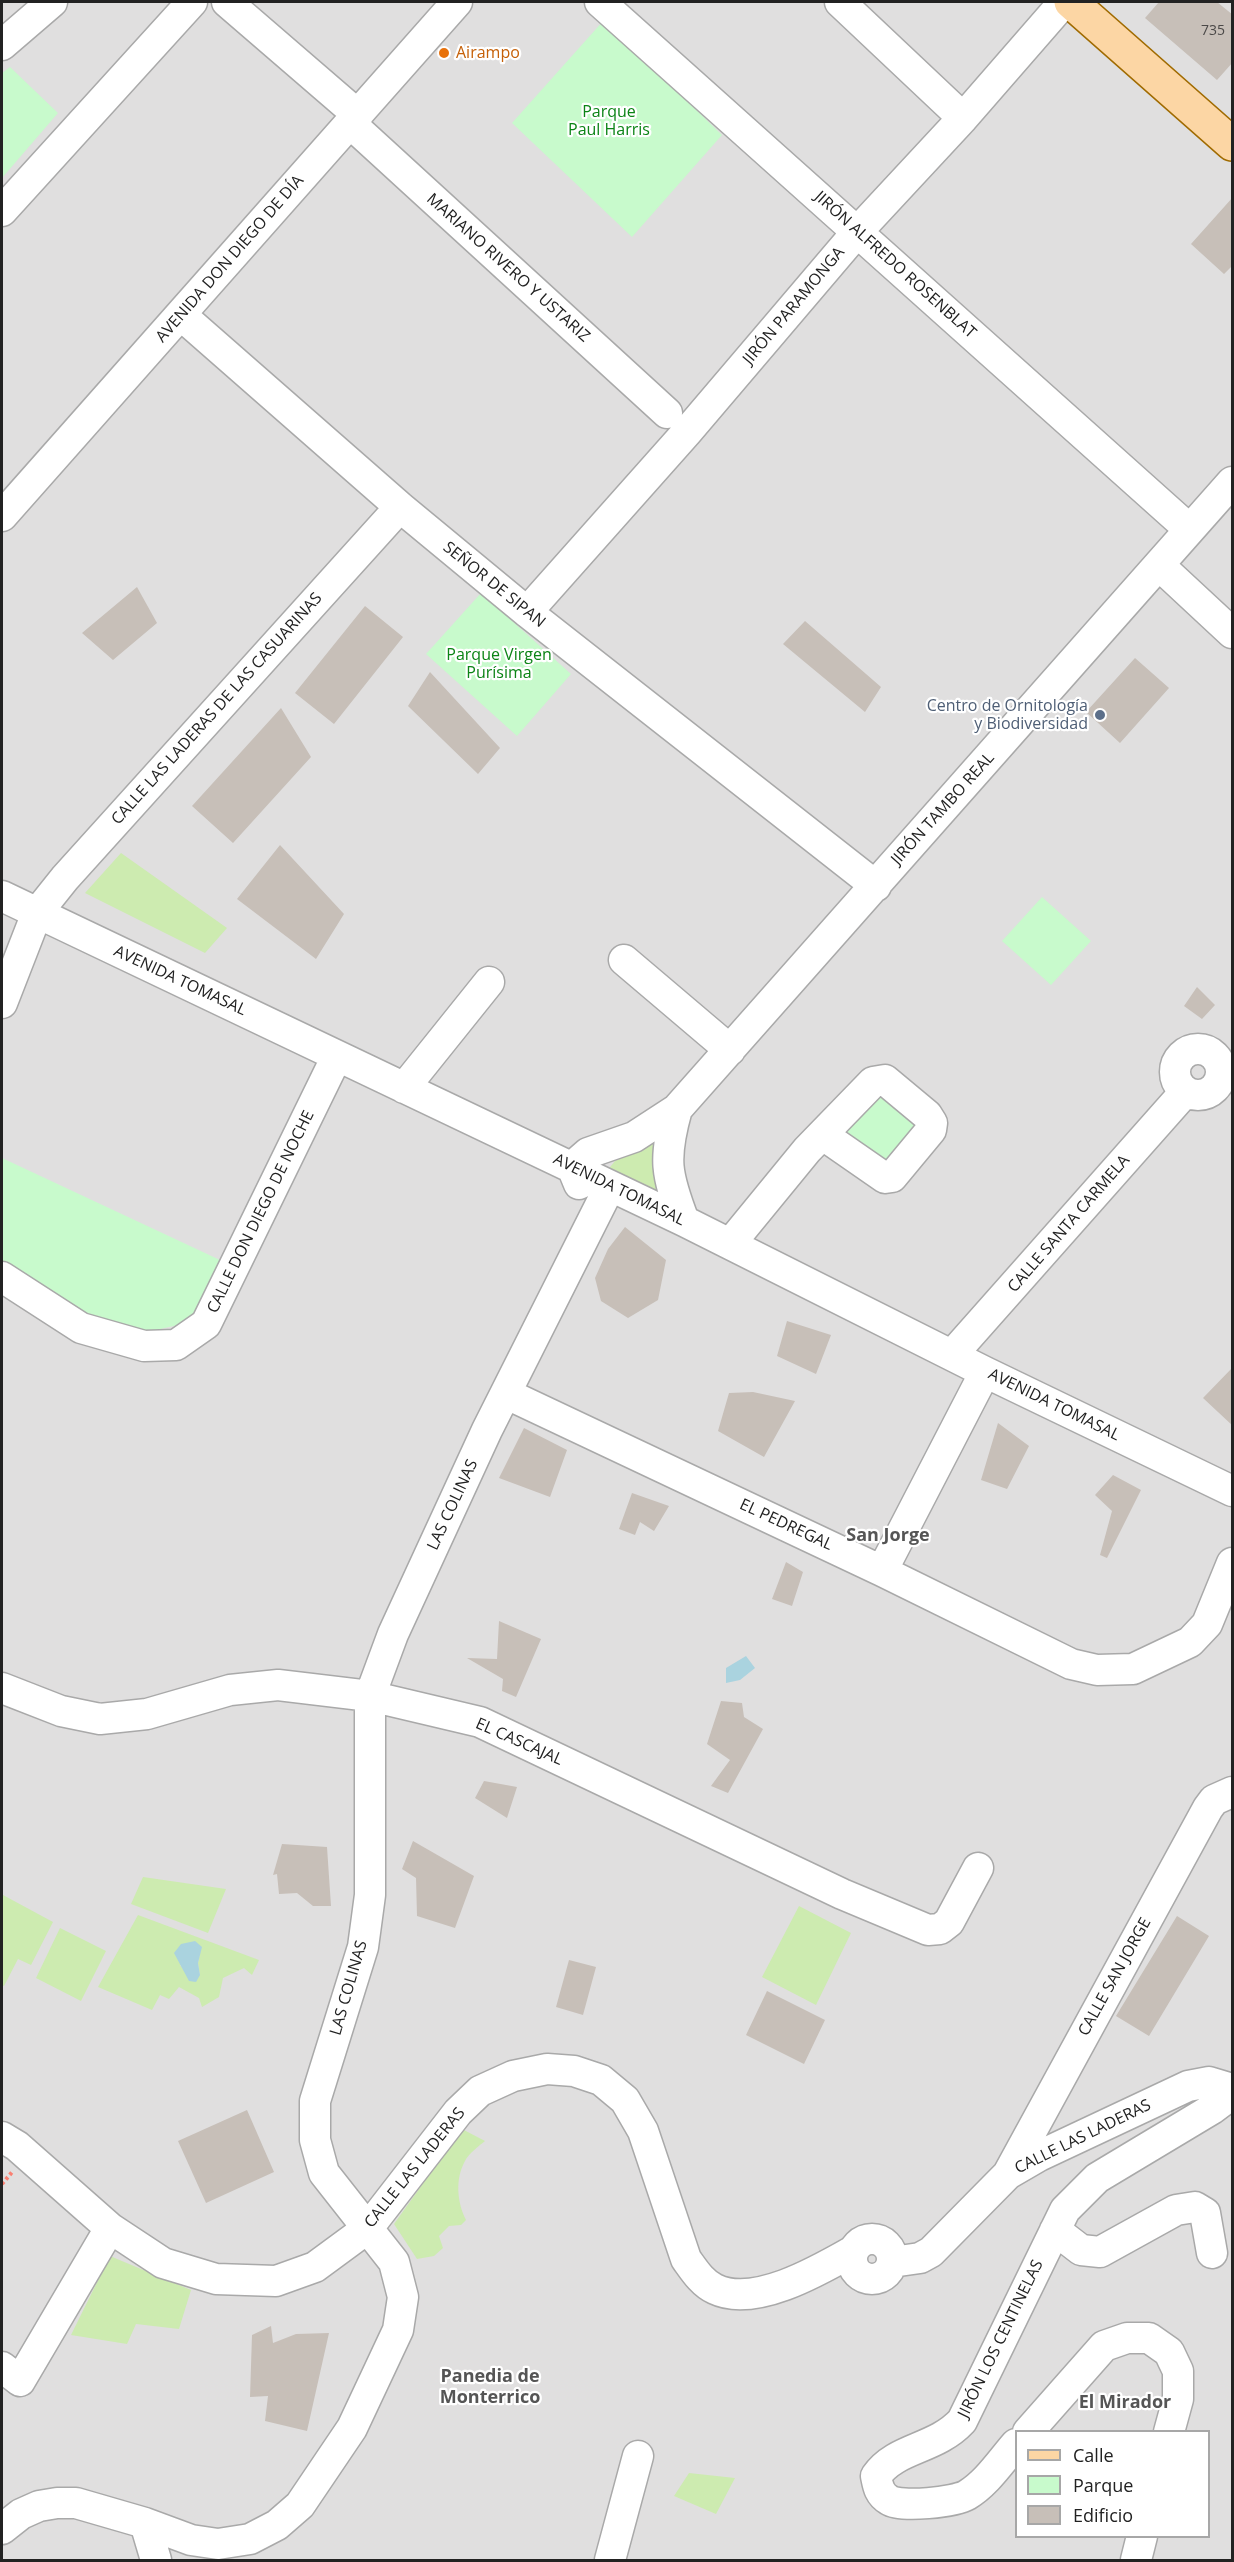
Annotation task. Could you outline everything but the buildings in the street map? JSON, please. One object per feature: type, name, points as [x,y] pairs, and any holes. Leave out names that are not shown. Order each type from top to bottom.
[{"type":"main road","points":[[1071,2],[1233,144]]},
{"type":"street","points":[[2,45],[51,2]]},
{"type":"street","points":[[2,211],[192,2]]},
{"type":"street","name":"MARIANO RIVERO Y USTARIZ","points":[[227,2],[667,413]]},
{"type":"street","name":"AVENIDA DON DIEGO DE DÍA","points":[[6,501],[181,315],[457,2]]},
{"type":"street","name":"JIRÓN ALFREDO ROSENBLAT","points":[[600,2],[1190,529]]},
{"type":"street","points":[[840,2],[963,118]]},
{"type":"street","name":"JIRÓN PARAMONGA","points":[[527,612],[687,432],[858,231],[963,118],[1065,2]]},
{"type":"street","name":"SEÑOR DE SIPAN","points":[[181,315],[400,507],[527,612],[876,886]]},
{"type":"street","name":"JIRÓN TAMBO REAL","points":[[572,1167],[588,1154],[634,1137],[677,1109],[1233,482]]},
{"type":"street","name":"CALLE LAS LADERAS DE LAS CASUARINAS","points":[[37,913],[65,878],[400,507]]},
{"type":"street","points":[[1160,566],[1233,633]]},
{"type":"street","name":"AVENIDA TOMASAL","points":[[2,896],[684,1221],[985,1372],[1233,1491]]},
{"type":"street","points":[[2,1003],[37,913]]},
{"type":"street","points":[[624,960],[730,1050]]},
{"type":"street","points":[[404,1088],[489,982]]},
{"type":"street","name":"CALLE DON DIEGO DE NOCHE","points":[[2,1277],[81,1328],[144,1346],[176,1345],[206,1324],[337,1056]]},
{"type":"street","name":"CALLE SANTA CARMELA","points":[[952,1355],[1185,1092]]},
{"type":"street","name":"JIRÓN TAMBO REAL","points":[[677,1109],[668,1141],[667,1162],[670,1185],[684,1221]]},
{"type":"street","points":[[730,1244],[807,1150],[824,1135]]},
{"type":"street","points":[[572,1167],[583,1194],[591,1225]]},
{"type":"street","name":"LAS COLINAS","points":[[2,2529],[21,2514],[39,2506],[76,2503],[146,2523],[191,2540],[218,2544],[250,2539],[277,2525],[300,2505],[352,2428],[398,2330],[403,2297],[394,2262],[324,2174],[315,2140],[315,2101],[363,1947],[370,1895],[370,1696],[393,1634],[488,1430],[610,1186]]},
{"type":"street","points":[[882,1570],[985,1372]]},
{"type":"street","name":"EL PEDREGAL","points":[[507,1394],[882,1570],[1071,1664],[1097,1670],[1133,1668],[1190,1642],[1207,1624],[1233,1563]]},
{"type":"street","name":"EL CASCAJAL","points":[[2,1688],[61,1711],[100,1719],[147,1714],[230,1690],[278,1685],[370,1696],[480,1722],[842,1894],[928,1930],[940,1929],[949,1922],[978,1868]]},
{"type":"street","name":"CALLE SAN JORGE","points":[[1008,2174],[1208,1808],[1214,1800],[1233,1792]]},
{"type":"street","name":"CALLE LAS LADERAS","points":[[2,2137],[17,2146],[110,2228],[163,2263],[216,2279],[276,2281],[315,2266],[368,2228],[458,2112],[480,2091],[513,2076],[547,2069],[574,2071],[601,2080],[625,2100],[643,2131],[686,2259],[698,2276],[714,2289],[735,2294],[755,2294],[815,2273],[856,2263],[869,2279],[880,2278],[888,2272],[892,2262],[920,2258],[931,2252],[1008,2174],[1081,2134],[1188,2086],[1209,2082],[1232,2088]]},
{"type":"street","name":"JIRÓN LOS CENTINELAS","points":[[1015,2446],[979,2486],[965,2496],[903,2504],[890,2501],[879,2490],[876,2476],[884,2465],[892,2459],[940,2440],[962,2421],[1065,2210],[1097,2178],[1212,2109],[1224,2100],[1232,2088]]},
{"type":"street","points":[[1055,2230],[1081,2250],[1100,2252],[1176,2210],[1195,2206],[1205,2213],[1212,2253]]},
{"type":"street","points":[[2,2367],[20,2381],[110,2228]]},
{"type":"street","points":[[1030,2430],[1104,2346],[1127,2338],[1149,2338],[1170,2352],[1178,2371],[1178,2399],[1170,2430]]},
{"type":"street","points":[[610,2560],[638,2456]]},
{"type":"street","points":[[146,2523],[156,2560]]},
{"type":"street","points":[[1136,2560],[1142,2538]]},
{"type":"shaded area","points":[[2,2],[1232,2],[1232,2560],[2,2560]]},
{"type":"green space","name":"Parque Paul Harris","points":[[604,20],[722,135],[632,237],[512,123]]},
{"type":"green space","points":[[10,67],[58,113],[2,178],[2,73]]},
{"type":"green space","name":"Parque Virgen Purísima","points":[[481,593],[571,674],[517,736],[426,654]]},
{"type":"green space","points":[[121,853],[227,928],[205,953],[85,893]]},
{"type":"green space","points":[[1042,897],[1091,941],[1051,985],[1002,941]]},
{"type":"green space","points":[[882,1085],[926,1123],[885,1172],[841,1134]]},
{"type":"green space","points":[[664,1136],[660,1185],[656,1191],[606,1172],[615,1161]]},
{"type":"green space","points":[[2,1158],[220,1260],[196,1313],[178,1325],[156,1330],[117,1332],[2,1266]]},
{"type":"green space","points":[[143,1877],[226,1889],[208,1933],[131,1904]]},
{"type":"green space","points":[[3,1895],[53,1922],[31,1965],[18,1959],[4,1986],[2,1985]]},
{"type":"green space","points":[[799,1906],[851,1933],[816,2005],[762,1977]]},
{"type":"green space","points":[[138,1915],[259,1960],[252,1975],[244,1968],[223,1978],[219,1997],[202,2007],[199,1998],[179,1987],[169,1999],[160,1995],[152,2010],[98,1987]],"holes":[[[201,1948],[198,1963],[200,1975],[187,1974],[180,1965]]]},
{"type":"green space","points":[[60,1928],[106,1951],[81,2001],[36,1978]]},
{"type":"green space","points":[[462,2129],[485,2141],[467,2158],[460,2175],[459,2198],[466,2220],[461,2225],[449,2226],[439,2236],[443,2248],[434,2256],[417,2259],[394,2224]]},
{"type":"green space","points":[[110,2256],[191,2290],[179,2329],[136,2324],[127,2344],[71,2335]]},
{"type":"green space","points":[[689,2473],[735,2478],[716,2514],[674,2496]]},
{"type":"water","points":[[746,1656],[755,1668],[740,1680],[726,1683],[726,1668]]},
{"type":"water","points":[[195,1941],[202,1947],[198,1963],[200,1975],[196,1982],[189,1981],[174,1953],[181,1944]]},
{"type":"place","name":"Airampo","points":[[444,53]]},
{"type":"place","name":"Centro de Ornitología y Biodiversidad","points":[[1100,715]]},
{"type":"district","name":"San Jorge","points":[[888,1536]]},
{"type":"district","name":"Panedia de Monterrico","points":[[490,2387]]},
{"type":"district","name":"El Mirador","points":[[1125,2403]]}]
